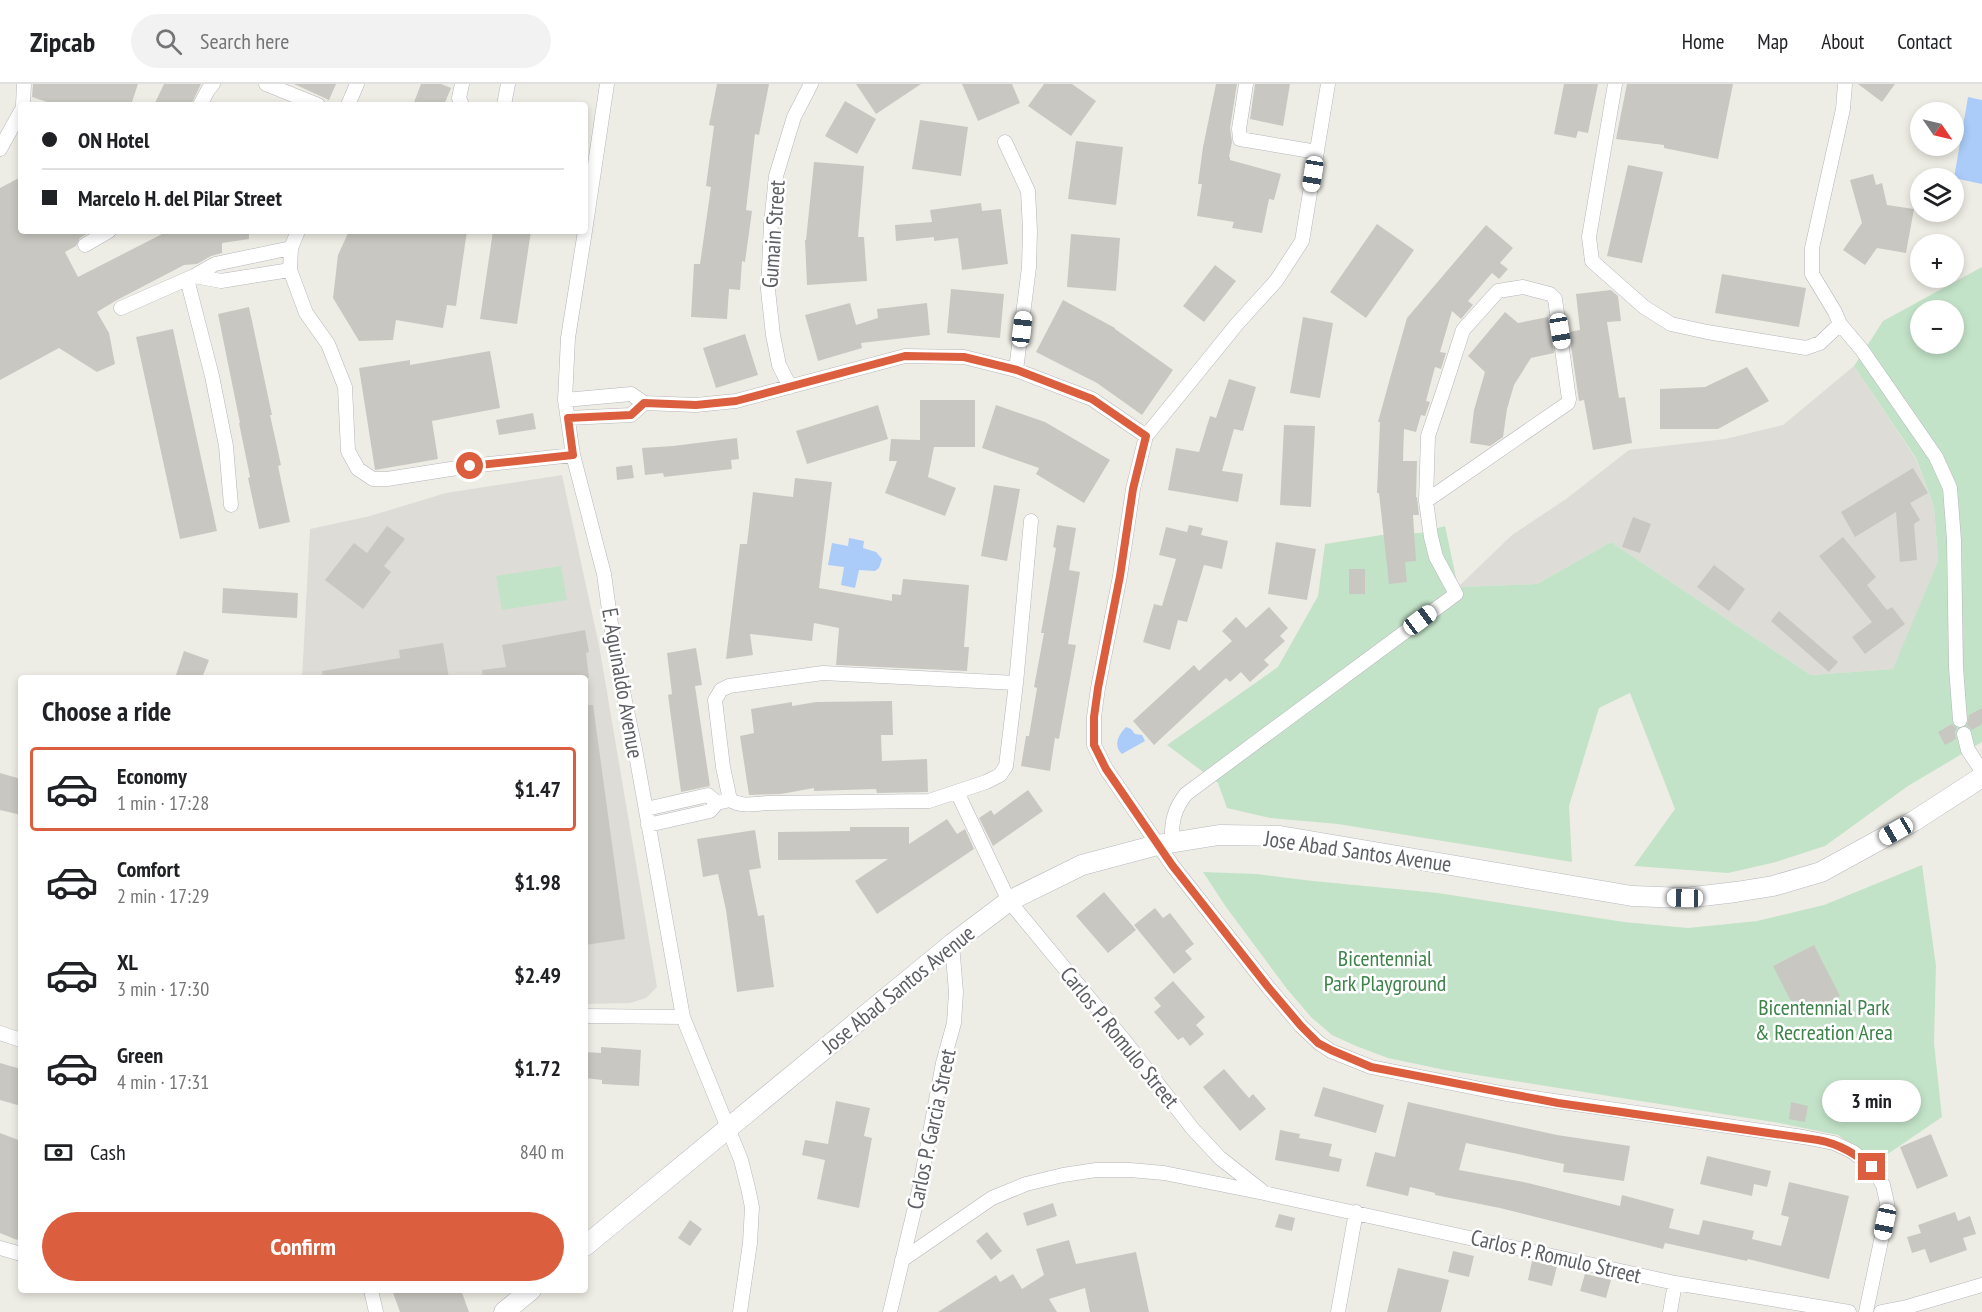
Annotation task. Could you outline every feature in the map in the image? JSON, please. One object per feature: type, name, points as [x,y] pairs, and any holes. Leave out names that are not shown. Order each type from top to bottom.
[{"type":"main road","name":"Jose Abad Santos Avenue","points":[[588,1244],[952,944],[1009,901],[1082,865],[1165,843],[1219,835],[1280,836],[1632,897],[1685,898],[1773,886],[1821,872],[1914,821],[1982,777]]},
{"type":"main road","points":[[504,1312],[527,1293]]},
{"type":"street","points":[[23,102],[24,84]]},
{"type":"street","points":[[202,102],[213,84]]},
{"type":"street","points":[[349,102],[357,84]]},
{"type":"street","points":[[461,102],[459,98],[462,84]]},
{"type":"street","points":[[505,102],[508,84]]},
{"type":"street","name":"E. Aguinaldo Avenue","points":[[588,211],[607,84]]},
{"type":"street","name":"Gumain Street","points":[[790,387],[779,365],[768,290],[771,224],[776,176],[794,117],[811,84]]},
{"type":"street","points":[[1246,84],[1239,129],[1240,139],[1317,152]]},
{"type":"street","points":[[1328,84],[1302,241],[1276,280],[1146,436],[1133,489],[1120,576],[1098,688],[1094,717],[1094,745],[1106,769],[1165,843],[1268,987],[1318,1043],[1371,1067],[1471,1088],[1558,1103],[1803,1137],[1834,1143],[1853,1152],[1872,1167],[1883,1185],[1887,1203],[1866,1312]]},
{"type":"street","points":[[1615,84],[1589,237],[1592,261],[1644,308],[1671,324],[1806,348],[1820,343],[1840,324]]},
{"type":"street","points":[[1845,84],[1843,110],[1812,248],[1812,274],[1840,324],[1862,350],[1936,457],[1950,488],[1954,529],[1956,667],[1960,720]]},
{"type":"street","points":[[274,86],[311,102]]},
{"type":"street","points":[[0,149],[18,116]]},
{"type":"street","points":[[1005,142],[1028,191],[1030,220],[1029,267],[1017,370]]},
{"type":"street","points":[[85,245],[104,234]]},
{"type":"street","points":[[297,234],[291,248],[290,270],[306,313],[328,344],[345,387],[348,451],[358,469],[373,479],[387,479],[470,466],[573,455]]},
{"type":"street","name":"E. Aguinaldo Avenue","points":[[584,234],[569,321],[565,399],[573,455],[604,574],[615,653],[646,809],[682,1017],[741,1160],[752,1207],[750,1243],[740,1312]]},
{"type":"street","points":[[121,308],[190,278],[215,264],[291,248]]},
{"type":"street","points":[[190,278],[221,281],[290,270]]},
{"type":"street","points":[[190,278],[226,446],[231,506]]},
{"type":"street","points":[[1165,843],[1174,813],[1186,794],[1456,594],[1436,557],[1431,537],[1426,501],[1428,436],[1463,330],[1498,291],[1522,287],[1550,294],[1555,299],[1568,403],[1426,501]]},
{"type":"street","points":[[565,399],[631,394],[644,403],[696,405],[736,401],[905,356],[964,357],[1017,370],[1092,399],[1146,436]]},
{"type":"street","points":[[568,418],[631,415],[644,403]]},
{"type":"street","points":[[646,809],[708,795],[723,801],[747,805],[929,801],[1000,776],[1006,766],[1031,521]]},
{"type":"street","points":[[723,801],[723,766],[715,700],[721,690],[729,686],[823,673],[1016,683]]},
{"type":"street","points":[[1964,734],[1968,750],[1982,771]]},
{"type":"street","name":"Carlos P. Romulo Street","points":[[957,792],[1009,901],[1117,1031],[1192,1128],[1220,1158],[1264,1192]]},
{"type":"street","points":[[648,825],[710,811],[723,801]]},
{"type":"street","name":"Carlos P. Garcia Street","points":[[890,1312],[920,1186],[943,1063],[954,1023],[956,992],[952,944]]},
{"type":"street","points":[[588,1016],[682,1017]]},
{"type":"street","points":[[0,1033],[18,1039]]},
{"type":"street","name":"Carlos P. Romulo Street","points":[[902,1260],[992,1198],[1026,1184],[1096,1170],[1130,1170],[1164,1173],[1264,1192],[1675,1283],[1849,1312]]},
{"type":"street","points":[[1338,1312],[1356,1212]]},
{"type":"street","points":[[0,1248],[18,1253]]},
{"type":"street","points":[[1670,1312],[1675,1283]]},
{"type":"street","points":[[1881,1312],[1907,1307],[1982,1285]]},
{"type":"street","points":[[372,1293],[376,1312]]},
{"type":"shaded area","points":[[1854,366],[1916,459],[1934,507],[1938,561],[1894,669],[1811,675],[1611,542],[1537,584],[1458,587],[1512,535],[1566,499],[1629,450],[1725,439],[1783,425]]},
{"type":"shaded area","points":[[562,475],[599,645],[657,987],[646,998],[630,1003],[588,1004],[588,675],[302,675],[310,529],[370,516],[446,493]]},
{"type":"green space","points":[[1982,267],[1982,742],[1908,786],[1825,846],[1776,862],[1728,873],[1634,866],[1675,809],[1630,693],[1599,708],[1569,806],[1572,862],[1338,824],[1270,818],[1227,808],[1218,783],[1167,745],[1278,667],[1318,596],[1325,544],[1388,534],[1420,533],[1445,526],[1458,587],[1537,584],[1611,542],[1811,675],[1893,669],[1938,561],[1934,507],[1916,458],[1854,366],[1883,321],[1910,306],[1910,354],[1964,354],[1964,300],[1922,300],[1944,288],[1964,288],[1964,277]]},
{"type":"green space","points":[[561,566],[567,600],[502,610],[496,576]]},
{"type":"green space","name":"Bicentennial Park & Recreation Area","points":[[1922,865],[1936,966],[1934,1043],[1942,1117],[1876,1162],[1838,1135],[1779,1123],[1445,1070],[1388,1058],[1356,1046],[1332,1035],[1311,1017],[1287,989],[1203,872],[1257,874],[1438,893],[1624,922],[1688,928],[1757,921],[1824,905]]},
{"type":"water","points":[[1968,97],[1982,100],[1982,184],[1964,180],[1964,168],[1956,168],[1958,156],[1964,156],[1964,120]]},
{"type":"water","points":[[849,538],[864,541],[863,548],[876,552],[882,559],[879,568],[875,571],[859,570],[855,588],[841,585],[844,567],[828,565],[832,543],[848,546]]},
{"type":"water","points":[[1126,727],[1135,734],[1142,735],[1145,741],[1122,754],[1117,744]]},
{"type":"building","points":[[33,84],[138,84],[132,102],[47,102],[32,97]]},
{"type":"building","points":[[164,84],[201,84],[192,102],[155,102]]},
{"type":"building","points":[[294,84],[336,84],[329,100]]},
{"type":"building","points":[[421,84],[441,84],[451,88],[445,102],[414,102]]},
{"type":"building","points":[[717,84],[769,84],[759,135],[755,134],[746,210],[752,211],[745,262],[742,261],[740,290],[729,289],[727,319],[691,317],[694,264],[700,264],[711,187],[706,186],[714,126],[709,125]]},
{"type":"building","points":[[856,84],[921,84],[876,114]]},
{"type":"building","points":[[962,84],[1012,84],[1020,103],[978,121]]},
{"type":"building","points":[[1044,84],[1072,84],[1096,101],[1071,136],[1028,106]]},
{"type":"building","points":[[1216,84],[1237,84],[1230,128],[1232,142],[1230,160],[1281,174],[1274,200],[1269,199],[1262,233],[1232,228],[1234,222],[1197,216],[1202,184],[1198,184],[1203,147]]},
{"type":"building","points":[[1255,84],[1290,84],[1283,126],[1250,119]]},
{"type":"building","points":[[1564,84],[1598,84],[1588,133],[1578,131],[1576,138],[1554,134]]},
{"type":"building","points":[[1627,84],[1733,84],[1718,159],[1664,148],[1664,145],[1616,139]]},
{"type":"building","points":[[1858,84],[1895,84],[1882,102]]},
{"type":"building","points":[[845,101],[876,119],[857,154],[825,136]]},
{"type":"building","points":[[920,120],[968,127],[961,176],[912,169]]},
{"type":"building","points":[[1076,141],[1123,147],[1116,205],[1068,199]]},
{"type":"building","points":[[814,162],[864,166],[858,237],[864,237],[867,281],[807,285],[805,240]]},
{"type":"building","points":[[1628,165],[1663,172],[1642,263],[1607,256]]},
{"type":"building","points":[[1873,174],[1876,185],[1882,183],[1887,205],[1910,208],[1912,222],[1906,253],[1877,248],[1865,265],[1843,250],[1862,223],[1850,180]]},
{"type":"building","points":[[18,179],[18,234],[86,234],[80,238],[76,246],[65,252],[78,277],[162,234],[249,234],[249,239],[222,243],[222,253],[197,264],[184,265],[97,312],[109,333],[115,364],[97,372],[59,348],[0,380],[0,188]]},
{"type":"building","points":[[981,203],[982,211],[1001,209],[1008,264],[962,270],[958,238],[934,241],[934,237],[896,241],[895,225],[932,222],[930,210]]},
{"type":"building","points":[[1377,224],[1414,250],[1366,318],[1330,292]]},
{"type":"building","points":[[1486,225],[1513,248],[1500,263],[1508,269],[1499,279],[1492,273],[1468,301],[1473,305],[1461,319],[1452,311],[1440,352],[1446,353],[1441,369],[1435,367],[1426,401],[1430,402],[1425,416],[1421,415],[1416,432],[1404,429],[1403,461],[1417,461],[1416,497],[1419,515],[1413,515],[1416,561],[1405,562],[1407,582],[1389,584],[1379,493],[1377,493],[1380,422],[1378,422],[1407,318]]},
{"type":"building","points":[[348,234],[467,234],[456,306],[447,305],[443,328],[396,320],[393,340],[359,341],[333,298],[338,255]]},
{"type":"building","points":[[493,234],[531,234],[517,324],[480,319]]},
{"type":"building","points":[[1071,234],[1120,238],[1116,291],[1067,287]]},
{"type":"building","points":[[1215,265],[1236,281],[1204,322],[1183,306]]},
{"type":"building","points":[[1722,274],[1806,288],[1799,327],[1715,313]]},
{"type":"building","points":[[951,289],[1004,294],[1000,338],[947,333]]},
{"type":"building","points":[[1611,290],[1618,296],[1621,321],[1607,322],[1619,398],[1625,397],[1632,443],[1593,450],[1584,400],[1579,401],[1569,332],[1580,330],[1576,294]]},
{"type":"building","points":[[1063,300],[1115,328],[1173,370],[1142,415],[1097,383],[1036,352]]},
{"type":"building","points":[[850,303],[856,325],[878,318],[877,309],[927,303],[930,335],[861,343],[862,348],[818,361],[805,315]]},
{"type":"building","points":[[249,307],[272,415],[270,415],[281,465],[278,466],[290,522],[259,529],[218,314]]},
{"type":"building","points":[[1505,312],[1518,323],[1548,317],[1554,353],[1531,358],[1514,385],[1507,409],[1503,437],[1490,446],[1470,443],[1474,410],[1485,372],[1468,356]]},
{"type":"building","points":[[1303,317],[1333,323],[1320,398],[1290,393]]},
{"type":"building","points":[[173,329],[217,531],[180,539],[136,337]]},
{"type":"building","points":[[745,334],[758,375],[716,388],[703,348]]},
{"type":"building","points":[[490,351],[500,408],[432,421],[438,459],[375,470],[359,368],[410,360],[410,365]]},
{"type":"building","points":[[1747,367],[1769,401],[1718,429],[1660,429],[1660,389],[1705,387]]},
{"type":"building","points":[[1229,379],[1256,387],[1243,431],[1234,429],[1222,471],[1243,474],[1238,502],[1168,490],[1176,448],[1199,452],[1210,416],[1216,418]]},
{"type":"building","points":[[920,400],[975,400],[975,447],[934,447],[928,477],[956,488],[945,516],[885,493],[897,461],[889,461],[891,439],[920,440]]},
{"type":"building","points":[[878,405],[888,439],[807,464],[796,431]]},
{"type":"building","points":[[996,405],[1045,422],[1110,460],[1084,503],[1036,474],[1039,468],[982,448]]},
{"type":"building","points":[[533,413],[536,429],[499,435],[496,420]]},
{"type":"building","points":[[1284,425],[1315,426],[1311,507],[1280,505]]},
{"type":"building","points":[[737,438],[739,459],[731,460],[732,469],[664,477],[663,473],[645,475],[642,448]]},
{"type":"building","points":[[632,465],[634,478],[617,480],[616,467]]},
{"type":"building","points":[[1913,468],[1928,493],[1910,503],[1920,520],[1914,524],[1917,560],[1900,562],[1896,512],[1855,537],[1841,512]]},
{"type":"building","points":[[795,478],[832,482],[819,588],[892,601],[892,594],[901,595],[903,579],[969,585],[964,647],[969,647],[967,671],[836,665],[839,628],[814,623],[812,641],[750,634],[753,655],[726,659],[740,544],[747,544],[753,492],[793,497]]},
{"type":"building","points":[[994,485],[1020,489],[1007,561],[981,556]]},
{"type":"building","points":[[1633,517],[1651,524],[1640,553],[1622,547]]},
{"type":"building","points":[[1057,525],[1076,528],[1069,570],[1080,572],[1068,644],[1076,645],[1059,739],[1055,738],[1050,771],[1021,766],[1026,736],[1029,736],[1037,688],[1034,687],[1044,633],[1041,633],[1056,548],[1053,547]]},
{"type":"building","points":[[1189,525],[1203,528],[1201,535],[1228,541],[1222,569],[1204,565],[1187,622],[1178,620],[1170,650],[1143,642],[1154,604],[1162,606],[1176,559],[1159,555],[1166,527],[1187,532]]},
{"type":"building","points":[[387,526],[405,539],[384,566],[391,572],[363,609],[325,580],[354,543],[367,553]]},
{"type":"building","points":[[1843,537],[1876,577],[1867,585],[1887,610],[1892,607],[1905,624],[1865,654],[1852,637],[1872,622],[1819,556]]},
{"type":"building","points":[[1276,542],[1316,549],[1307,600],[1268,594]]},
{"type":"building","points":[[1714,565],[1745,589],[1729,611],[1697,587]]},
{"type":"building","points":[[1349,569],[1365,569],[1365,594],[1349,594]]},
{"type":"building","points":[[223,588],[298,593],[297,618],[222,613]]},
{"type":"building","points":[[1269,607],[1288,628],[1280,636],[1285,641],[1264,660],[1269,665],[1250,682],[1241,672],[1230,682],[1226,678],[1154,745],[1133,721],[1194,665],[1199,671],[1232,641],[1222,631],[1236,617],[1246,628]]},
{"type":"building","points":[[1779,611],[1838,662],[1829,672],[1771,621]]},
{"type":"building","points":[[585,630],[589,652],[586,653],[589,678],[588,675],[483,675],[482,670],[506,667],[502,645]]},
{"type":"building","points":[[443,643],[448,675],[323,675],[322,671],[400,658],[399,650]]},
{"type":"building","points":[[696,648],[702,685],[695,686],[710,786],[681,792],[668,695],[672,694],[667,653]]},
{"type":"building","points":[[184,651],[209,660],[203,675],[176,675]]},
{"type":"building","points":[[892,701],[893,735],[881,735],[882,761],[927,759],[928,792],[877,793],[876,789],[814,791],[814,788],[781,794],[749,795],[740,736],[754,733],[751,709],[792,702],[792,706],[816,702]]},
{"type":"building","points":[[588,705],[593,705],[625,939],[588,945]]},
{"type":"building","points":[[1982,708],[1982,724],[1972,730],[1967,726],[1969,715]]},
{"type":"building","points":[[1952,724],[1957,728],[1956,739],[1945,745],[1938,732]]},
{"type":"building","points":[[0,773],[18,778],[18,814],[0,810]]},
{"type":"building","points":[[1028,790],[1043,811],[993,846],[979,818],[991,810],[994,815]]},
{"type":"building","points":[[947,819],[957,834],[965,829],[974,849],[877,914],[855,881],[888,859],[778,860],[778,832],[850,831],[850,827],[909,827],[909,844]]},
{"type":"building","points":[[755,830],[761,868],[749,870],[758,916],[764,915],[774,987],[737,992],[726,910],[718,874],[703,877],[697,839]]},
{"type":"building","points":[[1104,892],[1136,930],[1108,953],[1076,916]]},
{"type":"building","points":[[1155,908],[1163,918],[1170,913],[1194,944],[1185,951],[1192,959],[1174,974],[1134,925]]},
{"type":"building","points":[[1814,945],[1840,996],[1799,1017],[1773,966]]},
{"type":"building","points":[[1173,981],[1205,1017],[1196,1025],[1204,1034],[1190,1046],[1183,1037],[1178,1040],[1154,1012],[1161,1006],[1154,998]]},
{"type":"building","points":[[601,1047],[641,1050],[639,1086],[602,1084],[602,1080],[588,1078],[588,1052],[601,1053]]},
{"type":"building","points":[[0,1063],[18,1068],[18,1105],[0,1100]]},
{"type":"building","points":[[1224,1069],[1249,1098],[1253,1094],[1266,1109],[1240,1131],[1203,1087]]},
{"type":"building","points":[[1323,1087],[1384,1105],[1376,1133],[1314,1116]]},
{"type":"building","points":[[836,1101],[870,1108],[864,1136],[872,1138],[859,1208],[817,1199],[825,1160],[802,1155],[805,1140],[828,1144]]},
{"type":"building","points":[[1408,1102],[1557,1135],[1630,1146],[1624,1181],[1563,1172],[1564,1164],[1466,1143],[1459,1170],[1528,1183],[1620,1206],[1622,1195],[1674,1209],[1669,1228],[1699,1235],[1703,1220],[1754,1231],[1752,1239],[1781,1246],[1789,1217],[1781,1215],[1789,1182],[1849,1196],[1829,1279],[1748,1259],[1747,1261],[1665,1243],[1663,1249],[1500,1208],[1435,1195],[1435,1193],[1410,1187],[1408,1196],[1366,1186],[1375,1152],[1395,1157]]},
{"type":"building","points":[[1791,1102],[1808,1106],[1805,1122],[1789,1119]]},
{"type":"building","points":[[1280,1130],[1300,1134],[1299,1138],[1332,1144],[1329,1156],[1342,1159],[1339,1172],[1275,1160]]},
{"type":"building","points":[[0,1133],[18,1140],[18,1238],[17,1240],[0,1233]]},
{"type":"building","points":[[1931,1134],[1948,1176],[1917,1189],[1900,1147]]},
{"type":"building","points":[[1707,1156],[1771,1171],[1767,1187],[1754,1184],[1752,1196],[1700,1184]]},
{"type":"building","points":[[1053,1203],[1057,1216],[1027,1226],[1023,1213]]},
{"type":"building","points":[[1955,1212],[1958,1221],[1970,1216],[1976,1234],[1963,1238],[1967,1250],[1930,1263],[1925,1249],[1912,1253],[1907,1237],[1921,1233],[1918,1225]]},
{"type":"building","points":[[1279,1214],[1295,1218],[1292,1231],[1275,1227]]},
{"type":"building","points":[[690,1220],[702,1229],[690,1246],[678,1238]]},
{"type":"building","points":[[987,1232],[1002,1251],[991,1260],[976,1241]]},
{"type":"building","points":[[1069,1240],[1076,1264],[1136,1252],[1149,1312],[1090,1312],[1085,1288],[1049,1299],[1057,1312],[938,1312],[996,1275],[1000,1282],[1013,1274],[1022,1289],[1044,1275],[1036,1249]]},
{"type":"building","points":[[1453,1251],[1474,1256],[1469,1277],[1448,1272]]},
{"type":"building","points":[[1532,1261],[1557,1266],[1552,1286],[1528,1280]]},
{"type":"building","points":[[1398,1268],[1449,1280],[1441,1312],[1387,1312]]},
{"type":"building","points":[[1585,1274],[1611,1280],[1606,1298],[1580,1291]]},
{"type":"building","points":[[393,1293],[462,1293],[469,1312],[400,1312]]},
{"type":"route","points":[[470,466],[573,455],[568,418],[631,415],[644,403],[696,405],[736,401],[905,356],[964,357],[1017,370],[1092,399],[1146,436],[1133,489],[1120,576],[1098,688],[1094,717],[1094,745],[1106,769],[1172,865],[1268,987],[1318,1043],[1371,1067],[1459,1085],[1558,1103],[1834,1143],[1853,1152],[1872,1167]]},
{"type":"park label","name":"Bicentennial Park Playground","points":[[1385,970]]}]
